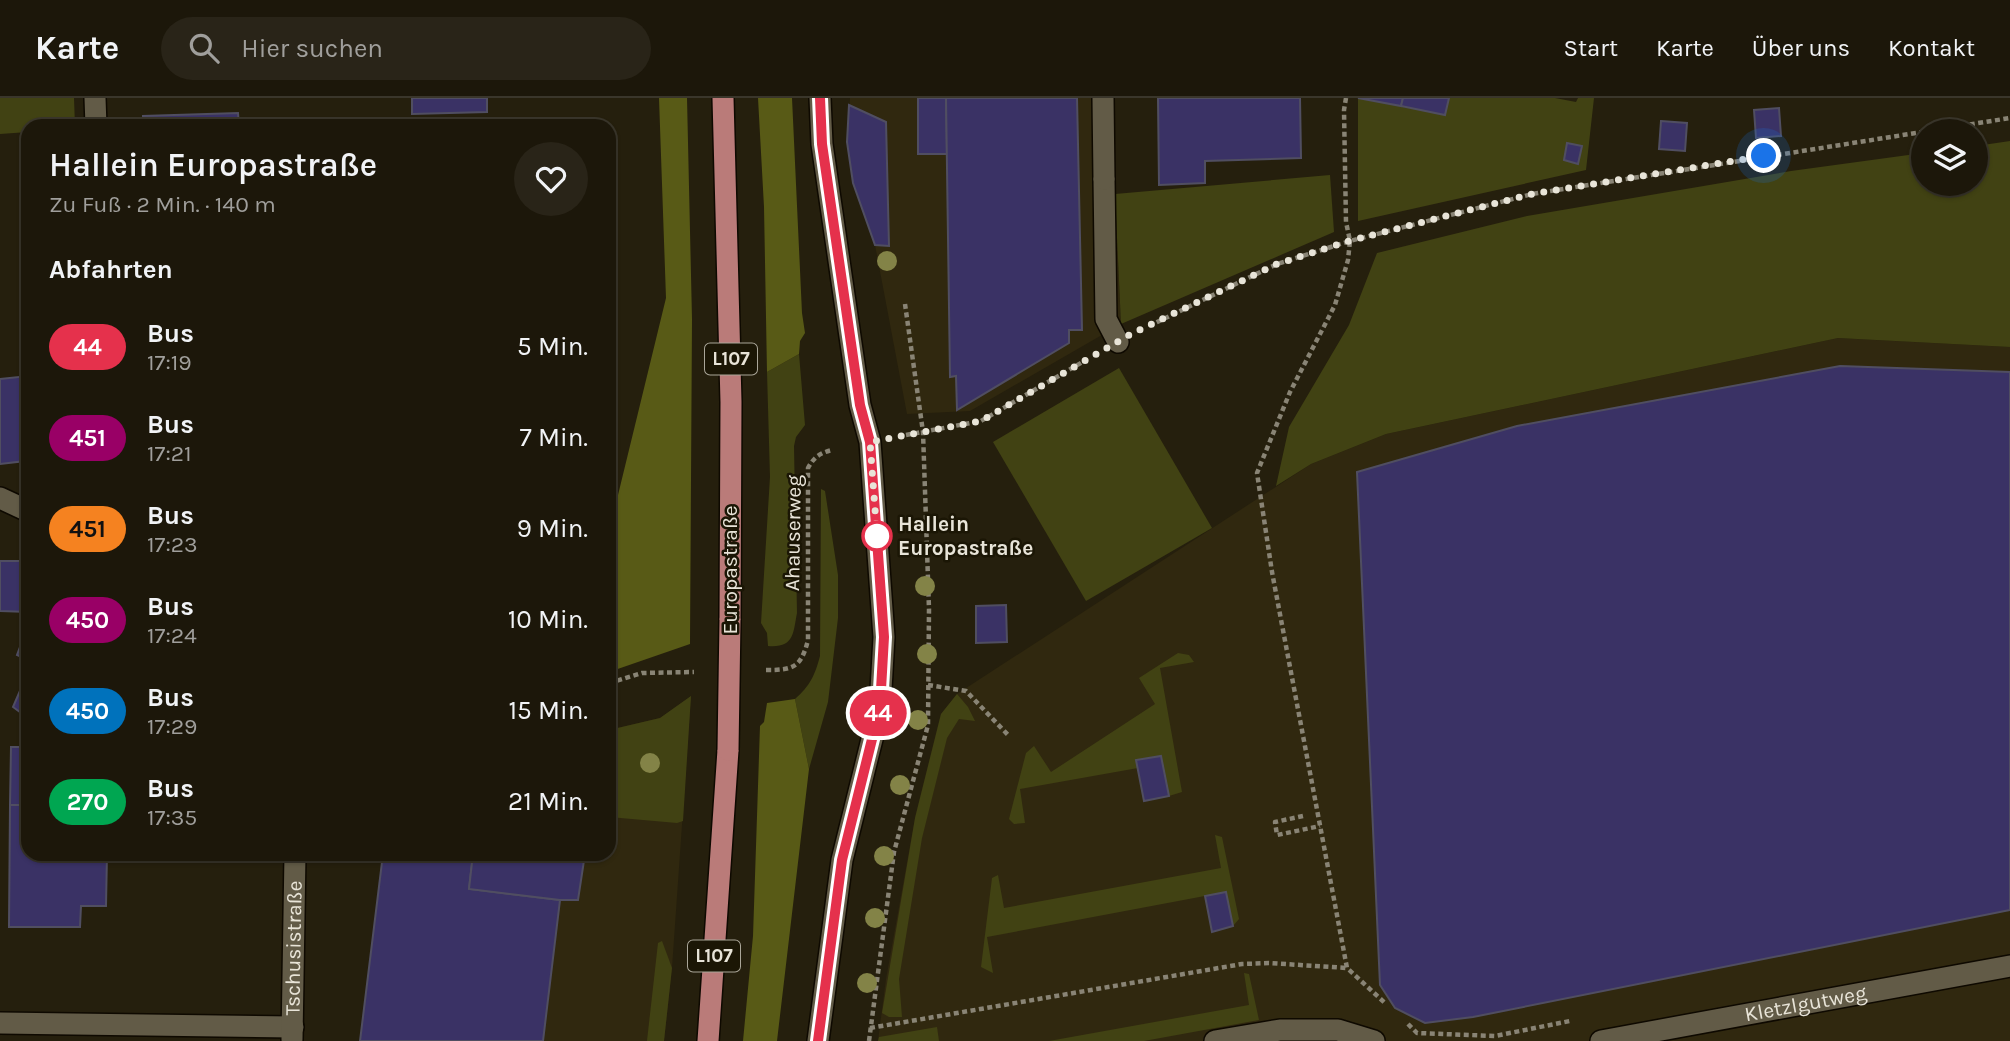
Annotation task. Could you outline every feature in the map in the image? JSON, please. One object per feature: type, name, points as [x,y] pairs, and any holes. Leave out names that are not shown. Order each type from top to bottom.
[{"type":"main road","name":"Europastraße","points":[[708,1041],[728,750],[732,402],[723,98]]},
{"type":"street","points":[[95,98],[96,119]]},
{"type":"street","points":[[818,1041],[842,860],[880,707],[884,637],[870,442],[860,405],[822,144],[820,98]]},
{"type":"street","points":[[1103,98],[1106,319],[1118,342]]},
{"type":"street","points":[[0,498],[21,508]]},
{"type":"street","name":"Tschusistraße","points":[[293,1034],[295,861]]},
{"type":"street","name":"Kletzlgutweg","points":[[1601,1041],[2010,966]]},
{"type":"street","points":[[0,1023],[293,1034]]},
{"type":"street","points":[[1215,1041],[1338,1030],[1374,1041]]},
{"type":"path","points":[[1346,98],[1344,110],[1348,260],[1335,305],[1290,392],[1257,472],[1272,572],[1347,968],[1387,1005]]},
{"type":"path","name":"Ahauserweg","points":[[753,671],[794,667],[803,658],[808,640],[808,468],[812,460],[822,453],[981,421],[1118,342],[1277,264],[1349,241],[1532,194],[2010,118]]},
{"type":"path","points":[[616,681],[642,673],[698,671]]},
{"type":"path","points":[[928,685],[966,691],[1009,736]]},
{"type":"path","points":[[1303,816],[1275,822],[1277,835],[1320,826]]},
{"type":"path","points":[[870,1028],[1242,964],[1269,962],[1347,968]]},
{"type":"path","points":[[1407,1023],[1417,1032],[1495,1036],[1577,1020]]},
{"type":"shaded area","points":[[0,98],[74,98],[75,119],[21,119],[21,132],[0,134]]},
{"type":"shaded area","points":[[659,98],[687,98],[692,319],[690,644],[616,670],[616,503],[666,298]]},
{"type":"shaded area","points":[[758,98],[792,98],[805,333],[800,341],[799,354],[767,372],[764,207]]},
{"type":"shaded area","points":[[850,98],[1114,98],[1121,324],[970,411],[907,414],[875,245],[853,183],[847,142]]},
{"type":"shaded area","points":[[1358,98],[1445,115],[1449,98],[1555,98],[1576,102],[1578,98],[1594,98],[1586,170],[1358,221]]},
{"type":"shaded area","points":[[2010,141],[2010,347],[1838,338],[1386,434],[1311,464],[1276,486],[1289,427],[1349,325],[1377,253],[1527,216],[1791,171],[1911,155],[1911,196],[1988,196],[1988,144]]},
{"type":"shaded area","points":[[1330,175],[1334,232],[1121,324],[1115,194]]},
{"type":"shaded area","points":[[1838,338],[2010,347],[2010,1041],[878,1041],[886,979],[915,818],[941,714],[957,694],[1311,464],[1386,434]]},
{"type":"shaded area","points":[[799,354],[805,425],[796,437],[794,446],[797,613],[793,633],[788,642],[768,646],[767,633],[761,623],[770,477],[767,372]]},
{"type":"shaded area","points":[[1119,368],[1212,528],[1086,601],[993,442]]},
{"type":"shaded area","points":[[821,489],[825,491],[838,575],[838,618],[828,702],[809,769],[795,699],[811,680],[820,656]]},
{"type":"shaded area","points":[[1178,653],[1189,655],[1194,662],[1160,668],[1182,792],[1169,796],[1161,756],[1137,760],[1138,768],[1020,789],[1025,823],[1014,824],[1009,819],[1026,753],[1034,746],[1051,772],[1155,704],[1139,678]]},
{"type":"shaded area","points":[[957,694],[975,721],[959,719],[947,738],[922,838],[899,979],[902,1017],[889,1017],[882,1013],[915,818],[941,714]]},
{"type":"shaded area","points":[[691,696],[672,968],[664,1041],[360,1041],[382,861],[616,861],[616,728],[660,718]]},
{"type":"shaded area","points":[[691,696],[683,821],[677,823],[616,818],[616,728],[660,718]]},
{"type":"shaded area","points":[[795,699],[809,769],[777,1041],[743,1041],[753,936],[760,726],[764,722],[767,703]]},
{"type":"shaded area","points":[[1215,835],[1222,837],[1239,919],[1233,926],[1226,892],[987,937],[993,973],[981,967],[992,878],[998,875],[1004,908],[1221,868]]},
{"type":"shaded area","points":[[662,941],[672,968],[664,1041],[647,1041],[658,943]]},
{"type":"shaded area","points":[[1244,973],[1249,974],[1259,1020],[1144,1041],[1049,1041],[1249,1005]]},
{"type":"shaded area","points":[[937,1027],[939,1041],[878,1041],[879,1037]]},
{"type":"building","points":[[412,98],[487,98],[487,112],[412,114]]},
{"type":"building","points":[[918,98],[946,98],[947,154],[918,154]]},
{"type":"building","points":[[946,98],[1077,98],[1082,330],[1069,330],[1069,343],[957,410],[956,376],[950,377]]},
{"type":"building","points":[[1158,98],[1300,98],[1301,158],[1205,161],[1205,183],[1159,185]]},
{"type":"building","points":[[1358,98],[1403,98],[1401,106]]},
{"type":"building","points":[[1403,98],[1449,98],[1445,115],[1401,106]]},
{"type":"building","points":[[849,105],[886,122],[889,246],[875,245],[853,183],[847,142]]},
{"type":"building","points":[[1779,108],[1781,136],[1756,138],[1754,110]]},
{"type":"building","points":[[238,113],[238,119],[143,119],[143,116]]},
{"type":"building","points":[[1661,121],[1687,123],[1685,151],[1659,149]]},
{"type":"building","points":[[1567,143],[1582,146],[1578,164],[1564,160]]},
{"type":"building","points":[[1840,366],[2010,372],[2010,910],[1473,1017],[1425,1023],[1395,1008],[1380,985],[1357,472],[1517,426]]},
{"type":"building","points":[[21,377],[21,461],[0,464],[0,379]]},
{"type":"building","points":[[0,561],[21,561],[21,612],[0,611]]},
{"type":"building","points":[[1006,605],[1007,642],[976,643],[976,606]]},
{"type":"building","points":[[21,688],[21,713],[13,707]]},
{"type":"building","points":[[11,747],[21,747],[21,805],[10,805]]},
{"type":"building","points":[[1161,756],[1169,796],[1144,801],[1136,760]]},
{"type":"building","points":[[10,805],[21,805],[21,861],[107,861],[106,906],[81,906],[80,927],[9,927]]},
{"type":"building","points":[[382,861],[472,861],[469,889],[560,900],[543,1041],[360,1041]]},
{"type":"building","points":[[472,861],[584,861],[578,900],[469,889]]},
{"type":"building","points":[[1226,892],[1233,926],[1212,932],[1205,896]]},
{"type":"bus line","name":"44","points":[[818,1041],[842,860],[880,707],[884,637],[870,442],[860,405],[822,144],[820,98]]},
{"type":"place","name":"Hallein Europastraße","points":[[877,536]]},
{"type":"route","points":[[877,536],[870,442],[981,421],[1131,334],[1277,264],[1349,241],[1532,194],[1764,156]]}]
